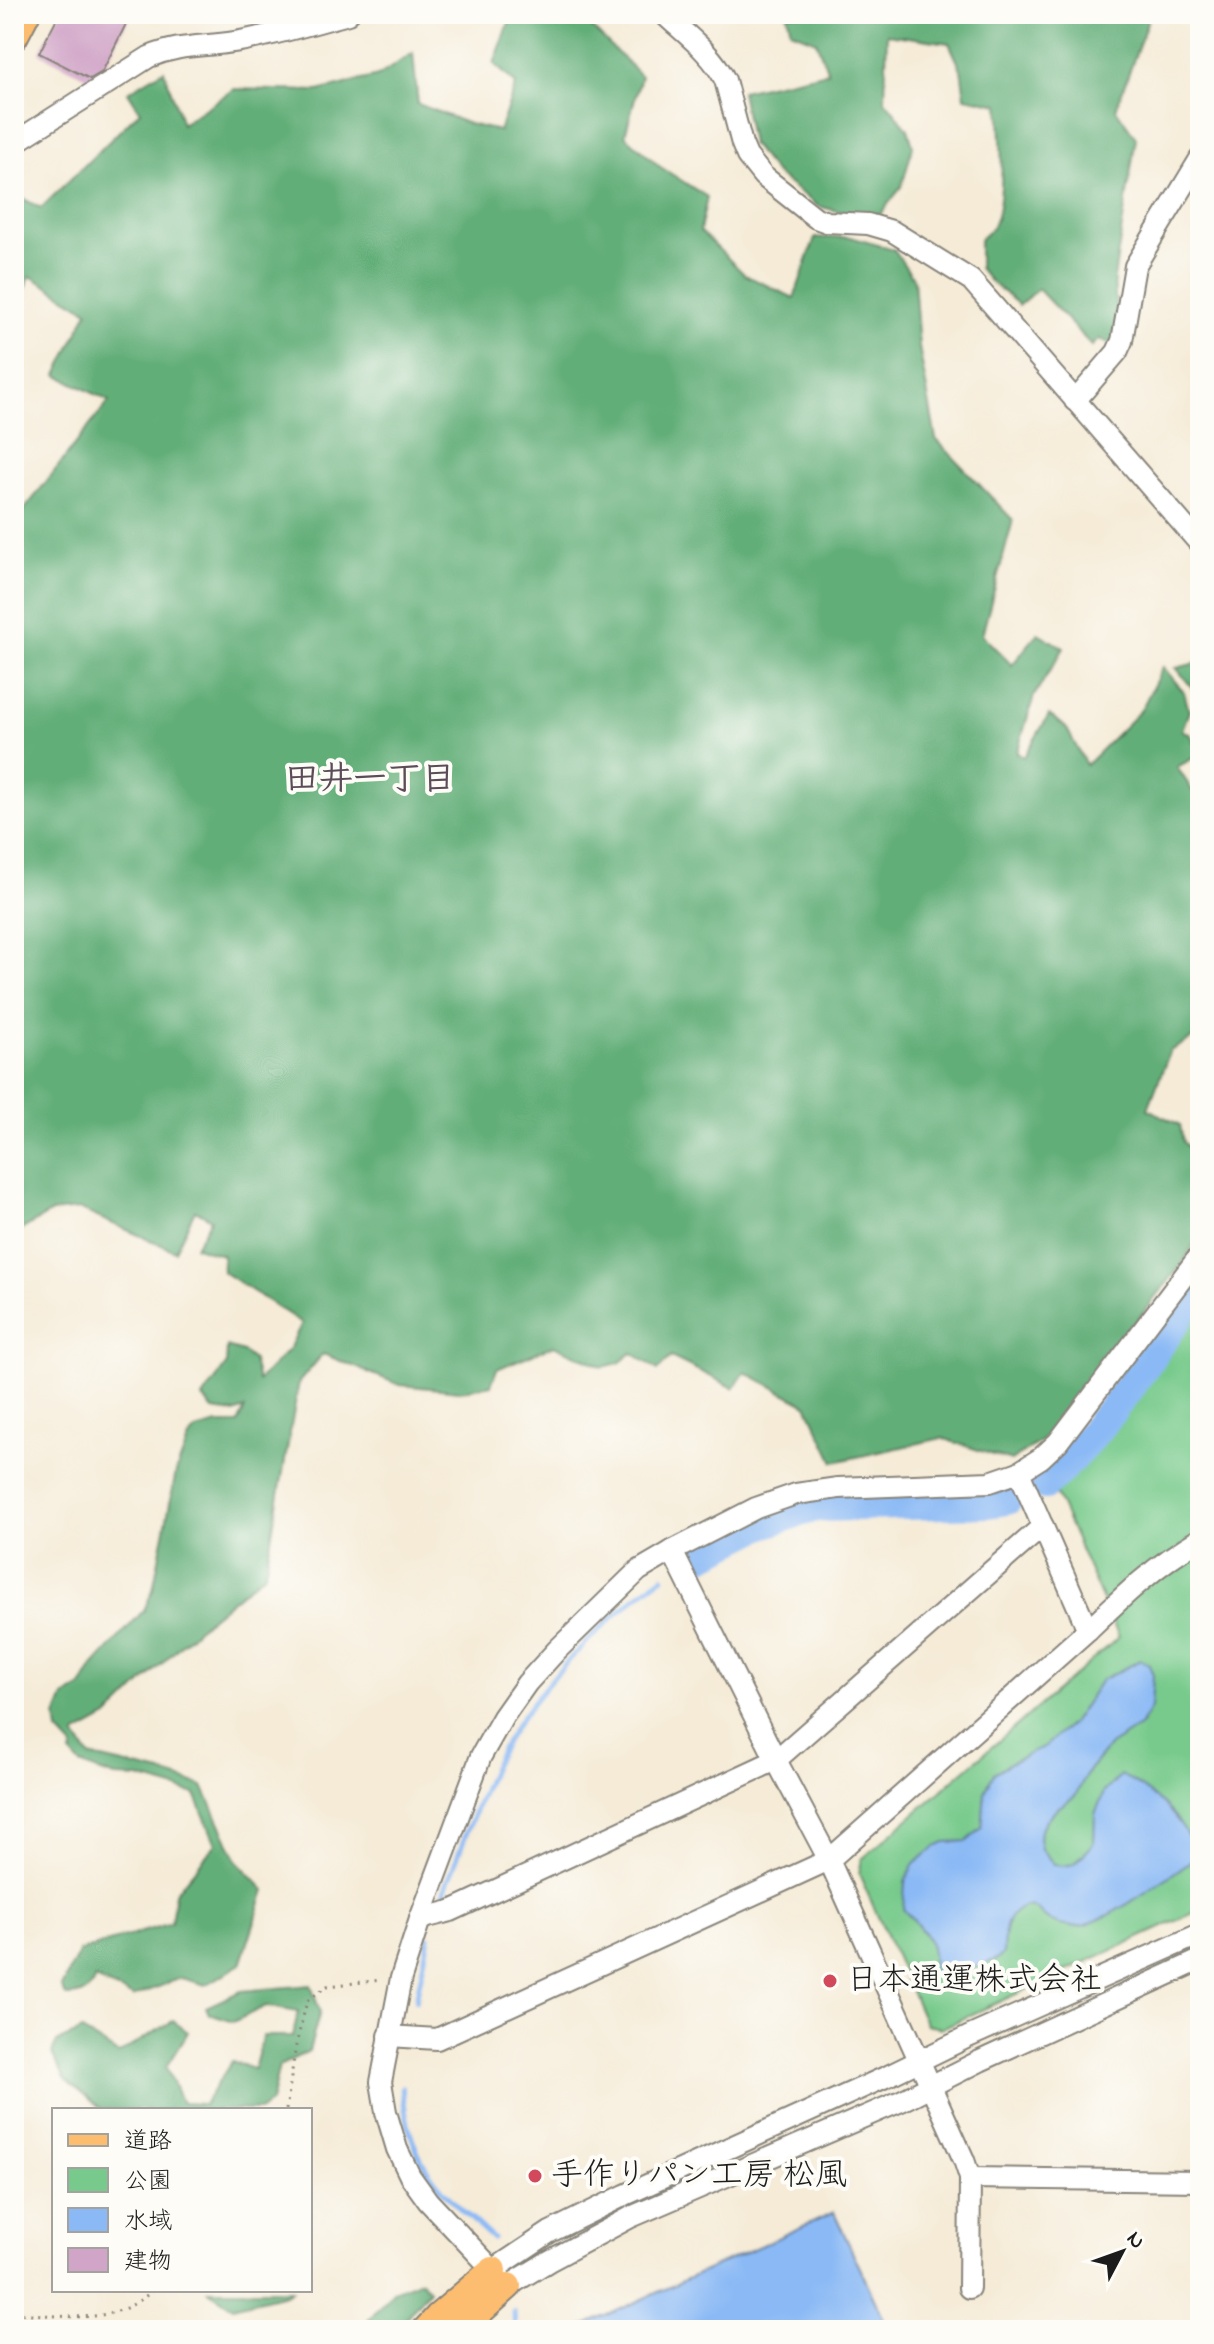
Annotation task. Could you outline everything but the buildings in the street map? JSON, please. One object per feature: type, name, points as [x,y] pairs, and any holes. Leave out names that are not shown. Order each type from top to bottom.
[{"type":"main road","points":[[14,37],[26,14]]},
{"type":"main road","points":[[426,2330],[438,2317],[501,2278]]},
{"type":"main road","points":[[459,2330],[501,2278]]},
{"type":"street","points":[[14,143],[162,51],[231,43],[348,14]]},
{"type":"street","points":[[664,14],[720,69],[747,156],[763,176],[816,218],[827,222],[880,226],[971,280],[1200,544]]},
{"type":"street","points":[[1075,401],[1117,352],[1122,341],[1135,266],[1200,159]]},
{"type":"street","points":[[501,2278],[428,2201],[410,2176],[397,2149],[381,2082],[401,1978],[420,1919],[481,1756],[503,1717],[527,1683],[638,1571],[756,1508],[796,1494],[838,1488],[990,1482],[1019,1472],[1041,1458],[1058,1442],[1198,1261]]},
{"type":"street","points":[[1019,1472],[1088,1630]]},
{"type":"street","points":[[420,1919],[451,1911],[776,1760],[1043,1526]]},
{"type":"street","points":[[389,2036],[437,2039],[829,1860],[1134,1586],[1200,1539]]},
{"type":"street","points":[[672,1551],[829,1860],[964,2160],[970,2178],[969,2288]]},
{"type":"street","points":[[501,2278],[550,2232],[625,2195],[1200,1934]]},
{"type":"street","points":[[501,2278],[549,2261],[631,2217],[901,2101],[1200,1960]]},
{"type":"street","points":[[970,2178],[1200,2181]]},
{"type":"path","points":[[286,2108],[296,2045],[307,2001],[327,1986],[401,1978]]},
{"type":"path","points":[[14,2313],[97,2317],[125,2310],[151,2292]]},
{"type":"green space","points":[[512,14],[578,14],[641,76],[625,135],[659,166],[707,197],[700,231],[745,275],[794,298],[815,238],[851,237],[894,250],[914,279],[919,347],[936,439],[1013,520],[982,635],[1012,665],[1038,633],[1064,648],[1034,696],[1017,753],[1024,757],[1049,715],[1066,727],[1086,765],[1141,710],[1163,667],[1184,692],[1189,711],[1182,730],[1191,735],[1199,755],[1177,767],[1200,802],[1200,1034],[1170,1051],[1148,1109],[1180,1125],[1183,1142],[1200,1159],[1200,1234],[1183,1263],[1041,1441],[1011,1461],[942,1438],[834,1462],[807,1405],[745,1372],[734,1388],[671,1357],[658,1370],[632,1353],[619,1363],[603,1367],[554,1345],[497,1369],[491,1385],[459,1391],[400,1385],[323,1354],[299,1382],[265,1573],[196,1630],[108,1717],[75,1735],[89,1756],[203,1786],[237,1861],[265,1890],[241,1964],[206,1985],[181,1978],[133,1997],[95,1979],[84,1993],[66,1996],[61,1987],[80,1951],[171,1923],[175,1893],[216,1844],[195,1794],[139,1778],[115,1777],[81,1765],[71,1754],[73,1747],[58,1731],[56,1717],[64,1697],[81,1687],[93,1666],[144,1610],[153,1590],[176,1472],[188,1440],[196,1430],[218,1424],[238,1424],[245,1409],[234,1413],[213,1410],[203,1398],[226,1365],[227,1347],[243,1352],[253,1360],[258,1381],[289,1349],[302,1323],[223,1272],[222,1255],[195,1247],[211,1219],[195,1210],[175,1251],[79,1209],[52,1212],[14,1234],[14,523],[109,401],[57,375],[88,311],[30,276],[14,314],[14,194],[41,208],[140,111],[128,92],[164,70],[182,124],[234,89],[318,91],[378,76],[413,53],[418,104],[469,124],[499,131],[516,84],[494,64]]},
{"type":"green space","points":[[787,14],[1150,14],[1116,109],[1136,138],[1114,278],[1117,326],[1111,345],[1099,339],[1092,346],[1038,289],[1019,305],[979,268],[979,240],[993,226],[1000,201],[999,104],[965,97],[961,69],[949,43],[887,34],[885,100],[908,129],[913,146],[902,186],[879,216],[845,213],[818,206],[776,174],[751,144],[741,91],[828,72],[816,41],[791,31]]},
{"type":"green space","points":[[1200,662],[1200,697],[1176,668]]},
{"type":"green space","points":[[1198,1303],[1200,1910],[942,2028],[926,2025],[859,1874],[862,1859],[1119,1637],[1054,1490]]},
{"type":"green space","points":[[311,1985],[320,2012],[309,2051],[279,2066],[271,2102],[264,2108],[101,2108],[66,2080],[52,2054],[57,2042],[82,2031],[118,2054],[173,2021],[188,2032],[166,2067],[182,2103],[204,2104],[232,2061],[254,2069],[263,2036],[293,2036],[298,2012],[266,2006],[233,2022],[209,2014],[206,2007],[241,1991]]},
{"type":"green space","points":[[421,2280],[429,2290],[396,2330],[360,2330],[393,2291]]},
{"type":"green space","points":[[210,2292],[288,2292],[285,2294],[233,2307]]},
{"type":"water","points":[[1141,1660],[1149,1665],[1153,1675],[1151,1708],[1140,1726],[1110,1745],[1089,1770],[1075,1796],[1046,1820],[1040,1830],[1041,1849],[1054,1864],[1073,1864],[1094,1842],[1095,1814],[1104,1792],[1121,1775],[1156,1798],[1174,1816],[1196,1851],[1192,1860],[1137,1898],[1091,1923],[1061,1925],[1050,1921],[1032,1907],[1019,1909],[1007,1923],[1003,1954],[952,1976],[947,1971],[945,1980],[941,1980],[942,1974],[932,1969],[931,1950],[926,1936],[903,1909],[905,1882],[913,1865],[936,1846],[945,1842],[967,1841],[982,1828],[985,1792],[994,1773],[1045,1746],[1073,1722],[1101,1680]]},
{"type":"water","points":[[834,2212],[889,2330],[575,2330]]},
{"type":"waterway","points":[[1045,1484],[1104,1420],[1188,1302]]},
{"type":"waterway","points":[[702,1554],[763,1523],[815,1506],[1007,1499]]},
{"type":"waterway","points":[[444,1892],[493,1767],[524,1715],[591,1638],[663,1577]]},
{"type":"waterway","points":[[416,2000],[429,1937]]},
{"type":"waterway","points":[[402,2087],[412,2137],[430,2174],[456,2205],[493,2239]]},
{"type":"waterway","points":[[514,2312],[515,2330]]},
{"type":"place","name":"日本通運株式会社","points":[[830,1981]]},
{"type":"place","name":"手作りパン工房 松風","points":[[535,2176]]},
{"type":"district","name":"田井一丁目","points":[[370,781]]}]
